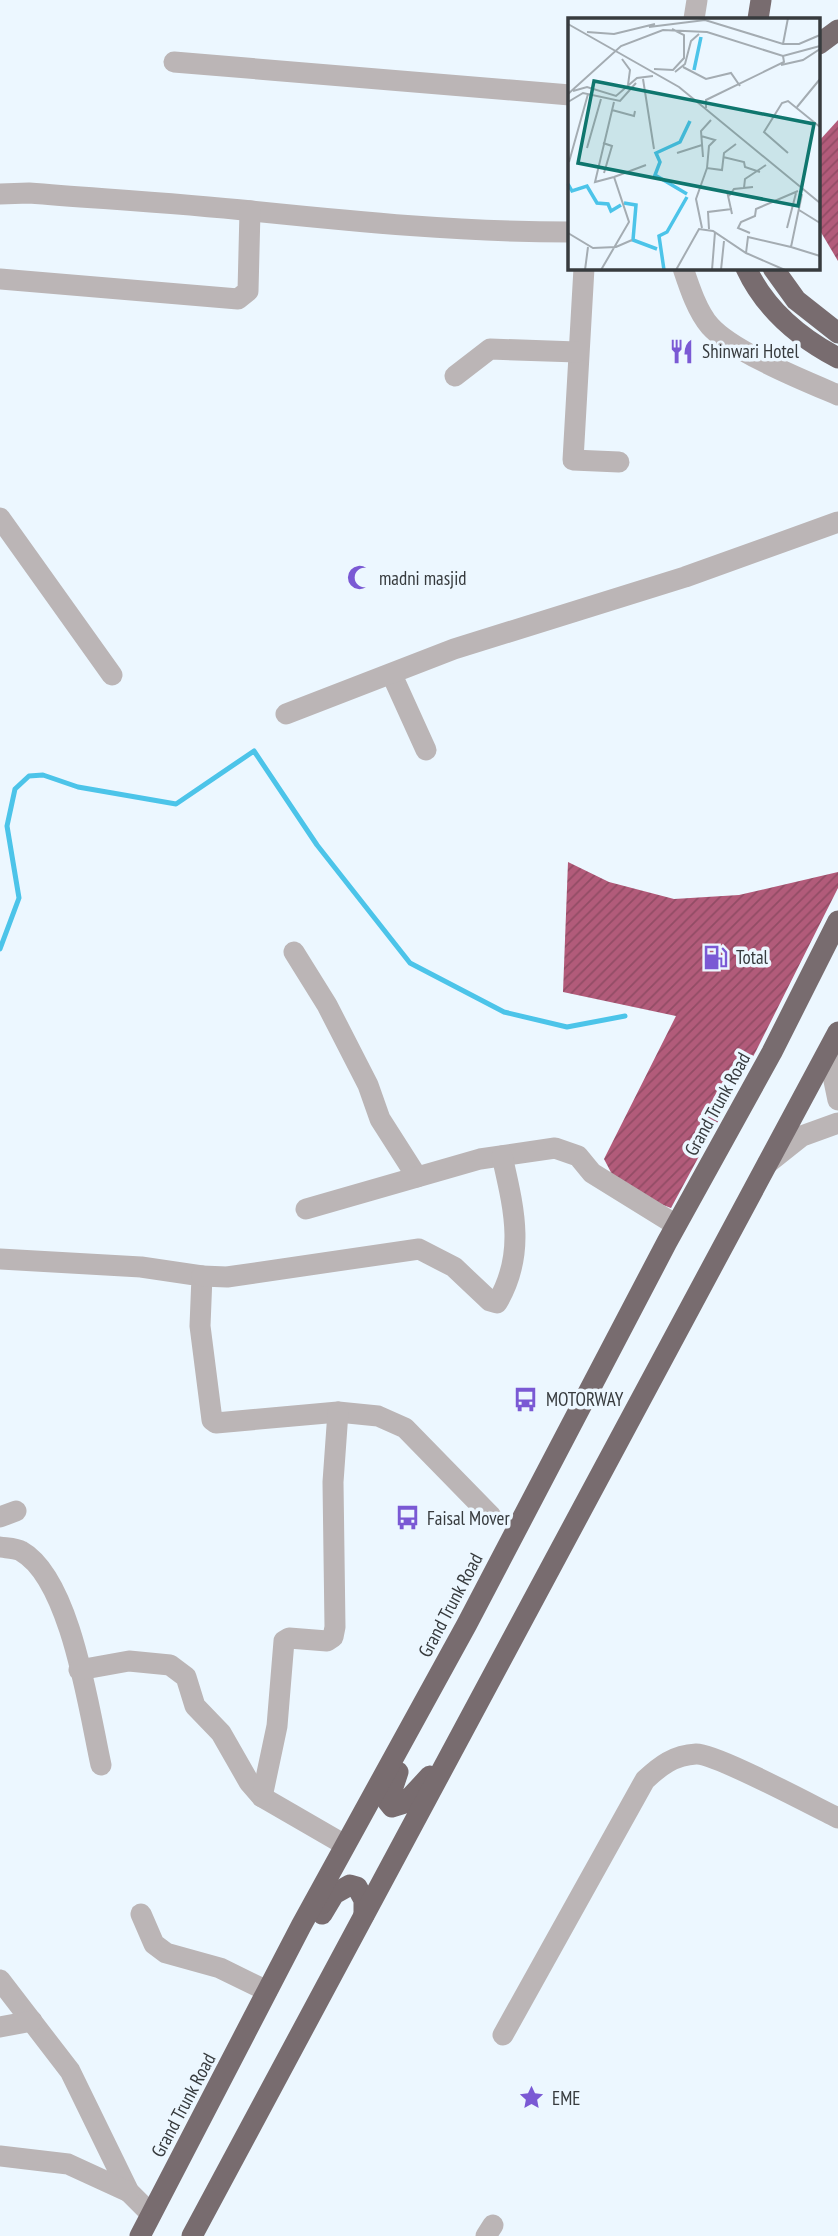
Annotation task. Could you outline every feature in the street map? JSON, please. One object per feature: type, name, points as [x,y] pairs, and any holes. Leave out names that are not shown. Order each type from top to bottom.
[{"type":"highway","points":[[758,18],[761,0]]},
{"type":"highway","points":[[820,43],[838,30]]},
{"type":"highway","points":[[747,270],[779,317],[793,331],[838,358]]},
{"type":"highway","points":[[774,270],[796,300],[838,333]]},
{"type":"highway","name":"Grand Trunk Road","points":[[140,2236],[267,1991],[404,1740],[676,1225],[772,1052],[838,920]]},
{"type":"highway","points":[[192,2236],[838,1032]]},
{"type":"highway","points":[[404,1740],[402,1760],[387,1802],[392,1807],[399,1808],[430,1776],[486,1661],[506,1652]]},
{"type":"highway","points":[[212,2101],[234,2081],[339,1888],[357,1887],[365,1900],[365,1915]]},
{"type":"street","points":[[694,18],[697,0]]},
{"type":"street","points":[[174,62],[568,95]]},
{"type":"street","points":[[0,194],[29,193],[463,231],[568,232]]},
{"type":"street","points":[[0,279],[238,299],[248,291],[250,211]]},
{"type":"street","points":[[584,270],[577,352],[573,460],[619,462]]},
{"type":"street","points":[[684,270],[690,290],[710,327],[754,356],[838,395]]},
{"type":"street","points":[[455,376],[490,349],[577,352]]},
{"type":"street","points":[[0,518],[112,675]]},
{"type":"street","points":[[286,714],[454,649],[685,577],[838,522]]},
{"type":"street","points":[[392,675],[425,750]]},
{"type":"street","points":[[294,952],[327,1005],[362,1073],[380,1119],[418,1177]]},
{"type":"street","points":[[838,1032],[832,1071],[838,1100]]},
{"type":"street","points":[[765,1166],[795,1140],[828,1124],[838,1123]]},
{"type":"street","points":[[306,1209],[480,1159],[555,1148],[578,1156],[592,1173],[676,1225]]},
{"type":"street","points":[[0,1259],[141,1267],[227,1277],[419,1249],[454,1268],[490,1301],[497,1303],[510,1280],[516,1250],[510,1188],[502,1156]]},
{"type":"street","points":[[202,1276],[200,1326],[212,1420],[226,1423],[338,1412],[378,1416],[405,1428],[491,1516]]},
{"type":"street","points":[[262,1797],[277,1726],[284,1641],[289,1638],[327,1641],[333,1637],[335,1628],[332,1482],[338,1412]]},
{"type":"street","points":[[0,1547],[21,1551],[45,1575],[64,1607],[101,1765]]},
{"type":"street","points":[[79,1670],[129,1661],[170,1665],[186,1677],[195,1706],[221,1733],[249,1782],[262,1797],[345,1845]]},
{"type":"street","points":[[503,2035],[645,1780],[665,1761],[698,1753],[838,1818]]},
{"type":"street","points":[[141,1914],[154,1944],[166,1953],[220,1968],[267,1991]]},
{"type":"street","points":[[0,1980],[70,2071],[129,2192],[151,2214]]},
{"type":"street","points":[[0,2027],[32,2021]]},
{"type":"street","points":[[0,2156],[68,2164],[129,2192]]},
{"type":"building","points":[[838,120],[838,261],[820,231],[820,140]]},
{"type":"building","points":[[568,862],[609,882],[674,899],[739,895],[838,872],[838,888],[756,1051],[671,1208],[639,1196],[615,1180],[604,1159],[676,1016],[563,992]]},
{"type":"waterway","points":[[0,949],[19,898],[7,826],[15,789],[29,776],[43,775],[78,787],[176,804],[254,751],[317,845],[410,963],[504,1012],[567,1027],[625,1016]]},
{"type":"place","name":"Shinwari Hotel","points":[[682,351]]},
{"type":"place","name":"madni masjid","points":[[359,578]]},
{"type":"place","name":"Total","points":[[716,957]]},
{"type":"place","name":"MOTORWAY","points":[[526,1399]]},
{"type":"place","name":"Faisal Mover","points":[[407,1518]]},
{"type":"place","name":"EME","points":[[532,2098]]}]
